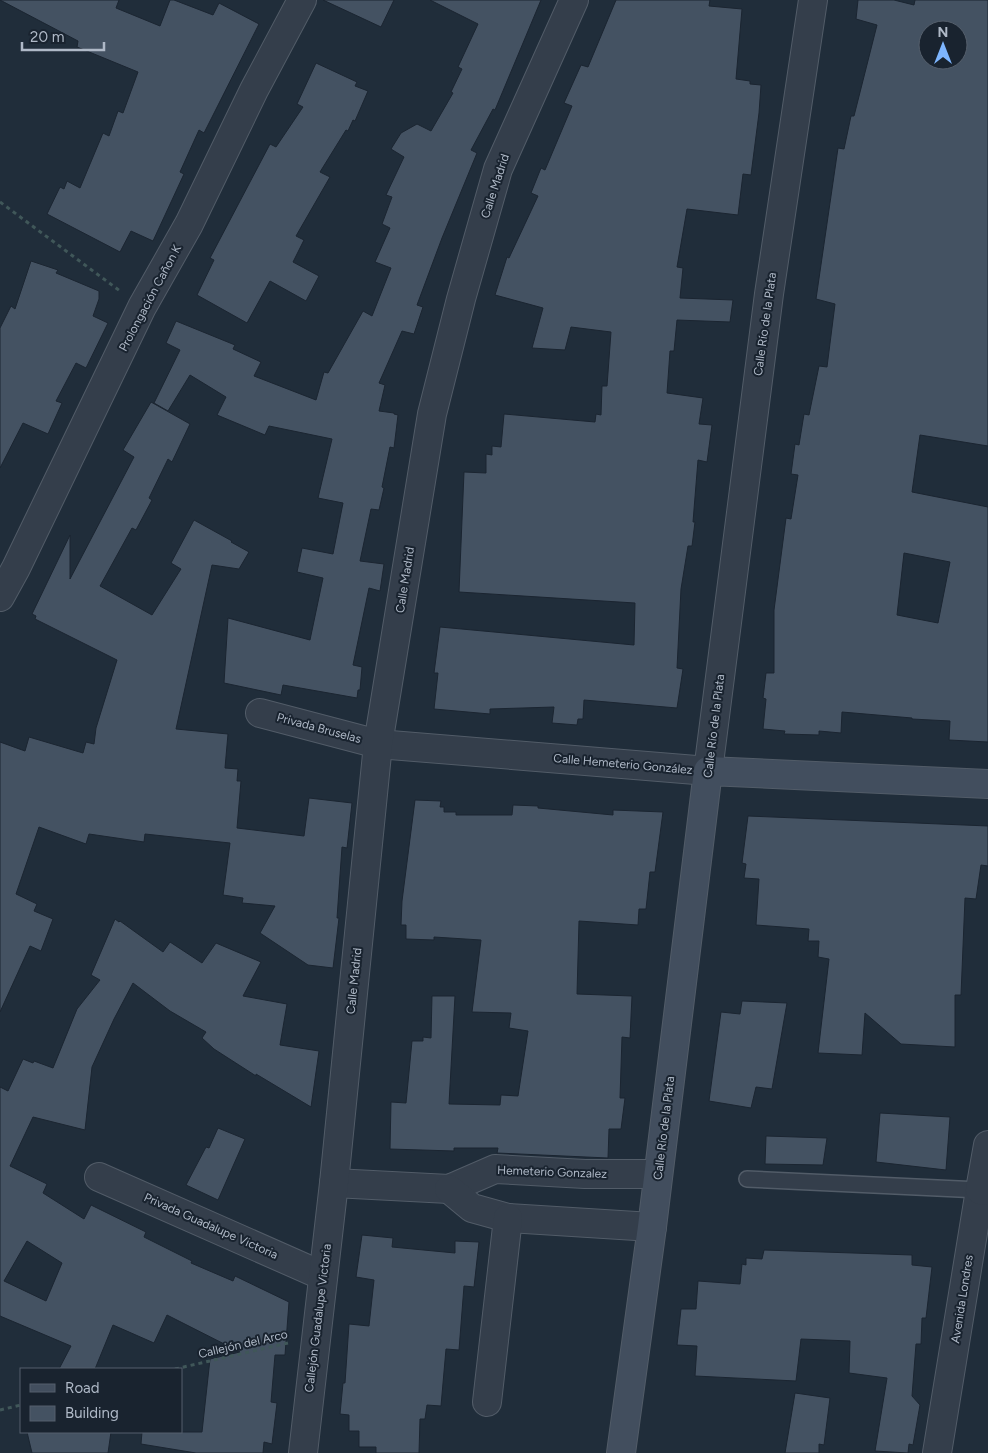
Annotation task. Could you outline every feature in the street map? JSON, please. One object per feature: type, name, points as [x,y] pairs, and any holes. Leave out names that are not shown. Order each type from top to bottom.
[{"type":"main road","name":"Calle Hemeterio González","points":[[708,771],[988,784]]},
{"type":"main road","name":"Calle Río de la Plata","points":[[622,1453],[708,771]]},
{"type":"street","name":"Prolongación Cañon K","points":[[0,597],[16,568],[142,307],[190,224],[254,90],[302,0]]},
{"type":"street","name":"Calle Madrid","points":[[334,1183],[378,744],[432,414],[498,169],[574,0]]},
{"type":"street","name":"Calle Río de la Plata","points":[[708,771],[769,294],[813,0]]},
{"type":"street","name":"Privada Bruselas","points":[[260,712],[378,744]]},
{"type":"street","name":"Calle Hemeterio González","points":[[378,744],[708,771]]},
{"type":"street","name":"Avenida Londres","points":[[937,1453],[984,1191],[988,1145]]},
{"type":"street","name":"Hemeterio Gonzalez","points":[[334,1183],[449,1189],[495,1169],[585,1174],[658,1174]]},
{"type":"street","name":"Privada Guadalupe Victoria","points":[[100,1177],[323,1276]]},
{"type":"street","name":"Callejón Guadalupe Victoria","points":[[303,1453],[334,1183]]},
{"type":"street","points":[[449,1189],[472,1208],[508,1218],[652,1227]]},
{"type":"street","points":[[488,1402],[508,1218]]},
{"type":"lane","points":[[747,1179],[984,1191]]},
{"type":"path","points":[[0,202],[142,307]]},
{"type":"path","name":"Callejón del Arco","points":[[179,1368],[315,1336]]},
{"type":"path","points":[[0,1410],[20,1405]]},
{"type":"building","points":[[0,0],[119,0],[116,8],[160,26],[170,0],[213,15],[219,3],[259,24],[204,133],[199,130],[180,172],[184,174],[153,241],[131,231],[120,252],[47,214],[60,187],[64,189],[67,181],[80,188],[103,133],[109,136],[118,111],[123,113],[138,72],[77,47],[78,41]]},
{"type":"building","points":[[323,0],[394,0],[381,27]]},
{"type":"building","points":[[430,0],[541,0],[495,110],[493,109],[471,150],[477,153],[417,305],[423,307],[414,334],[402,331],[379,383],[385,385],[379,411],[398,415],[394,448],[390,447],[379,510],[371,509],[360,561],[384,564],[380,591],[369,588],[353,665],[362,667],[360,690],[358,690],[357,698],[283,685],[281,695],[224,683],[228,618],[310,640],[323,578],[297,572],[302,548],[333,554],[343,503],[318,498],[332,439],[269,426],[265,435],[217,415],[226,397],[190,375],[168,411],[154,403],[180,350],[166,343],[176,321],[235,345],[233,349],[261,362],[254,376],[316,400],[324,372],[328,373],[363,311],[372,316],[391,268],[375,262],[390,228],[382,224],[392,197],[386,195],[404,157],[391,149],[401,133],[417,124],[431,131],[453,93],[451,92],[462,69],[458,67],[478,24]]},
{"type":"building","points":[[616,0],[710,0],[709,6],[742,9],[736,79],[750,81],[750,84],[761,85],[751,175],[743,174],[738,215],[687,209],[677,267],[683,268],[680,298],[733,300],[730,322],[677,320],[674,351],[670,351],[667,393],[703,398],[699,424],[712,425],[707,462],[698,460],[692,546],[688,546],[681,589],[677,668],[683,669],[677,708],[584,700],[583,719],[578,719],[577,725],[552,723],[554,707],[490,709],[490,714],[434,709],[438,673],[434,673],[440,627],[634,645],[635,603],[459,592],[464,472],[486,473],[486,454],[492,455],[492,446],[501,447],[504,414],[595,422],[596,414],[601,415],[602,386],[607,386],[611,332],[571,327],[565,350],[532,348],[543,308],[495,295],[507,257],[509,258],[538,196],[531,193],[541,168],[545,170],[572,106],[564,103],[581,65],[588,67]]},
{"type":"building","points":[[858,0],[894,0],[914,5],[915,0],[988,0],[988,446],[920,435],[912,492],[988,507],[988,742],[949,740],[950,721],[842,712],[841,733],[819,731],[819,735],[784,734],[785,731],[763,729],[766,699],[763,698],[766,673],[774,673],[774,610],[786,518],[791,519],[798,475],[791,474],[795,444],[799,445],[804,414],[809,415],[819,366],[827,367],[835,304],[816,299],[838,148],[844,149],[851,116],[854,116],[877,25],[856,19]],"holes":[[[904,553],[950,562],[938,623],[897,615]]]},
{"type":"building","points":[[316,63],[357,82],[355,86],[368,91],[355,121],[353,120],[348,131],[346,130],[320,172],[330,177],[296,236],[304,240],[293,262],[319,276],[306,301],[270,281],[247,323],[197,295],[214,260],[210,258],[270,144],[276,147],[303,107],[297,104]]},
{"type":"building","points":[[31,261],[58,270],[56,273],[99,291],[99,299],[93,316],[108,323],[86,368],[76,363],[56,401],[62,403],[48,434],[23,423],[0,468],[0,328],[11,306],[15,309]]},
{"type":"building","points":[[151,402],[190,424],[172,462],[168,459],[149,498],[152,500],[136,530],[132,528],[100,586],[152,615],[181,569],[171,563],[194,520],[249,552],[239,569],[212,565],[176,729],[228,734],[225,768],[238,769],[237,781],[241,781],[237,828],[304,836],[309,798],[352,803],[347,848],[342,847],[337,918],[339,918],[333,968],[308,965],[260,933],[275,906],[242,903],[243,898],[223,895],[230,843],[145,834],[144,842],[89,834],[86,844],[39,827],[16,894],[37,904],[34,911],[53,919],[41,951],[30,946],[0,1012],[0,742],[25,751],[29,737],[83,753],[86,742],[94,744],[96,728],[117,660],[35,619],[36,616],[32,614],[70,535],[70,579],[134,457],[123,450]]},
{"type":"building","points":[[415,800],[441,801],[440,807],[444,807],[444,812],[456,812],[456,815],[512,815],[513,805],[613,815],[613,810],[663,812],[655,872],[650,872],[646,909],[639,909],[638,925],[579,921],[577,994],[632,996],[630,1038],[622,1037],[620,1098],[625,1098],[621,1129],[609,1129],[608,1158],[497,1153],[498,1148],[454,1148],[454,1151],[390,1149],[391,1102],[406,1103],[412,1041],[423,1041],[423,1037],[431,1038],[432,996],[455,996],[449,1104],[500,1105],[501,1095],[518,1096],[528,1031],[509,1028],[511,1013],[472,1012],[481,940],[434,937],[434,940],[406,939],[406,925],[401,925],[402,901]]},
{"type":"building","points":[[748,816],[988,826],[988,866],[981,865],[976,899],[965,898],[961,995],[955,995],[955,1047],[901,1044],[865,1013],[862,1055],[818,1053],[829,959],[818,957],[819,941],[808,941],[809,929],[756,925],[759,879],[744,878],[746,864],[742,863]]},
{"type":"building","points":[[115,919],[163,952],[170,942],[202,963],[216,943],[261,962],[243,996],[287,1004],[280,1045],[319,1051],[311,1107],[256,1074],[256,1076],[214,1049],[202,1038],[206,1032],[170,1011],[133,983],[92,1067],[85,1130],[33,1117],[10,1166],[47,1184],[43,1193],[84,1219],[91,1205],[146,1232],[144,1237],[192,1261],[191,1263],[233,1281],[235,1276],[289,1302],[285,1355],[275,1355],[271,1402],[277,1403],[272,1444],[264,1442],[263,1453],[196,1453],[141,1444],[142,1433],[202,1432],[210,1359],[240,1352],[167,1315],[154,1343],[113,1325],[95,1368],[60,1368],[71,1346],[0,1316],[0,1087],[8,1091],[23,1059],[53,1068],[77,1009],[100,980],[91,975]],"holes":[[[27,1241],[62,1263],[46,1301],[4,1281]]]},
{"type":"building","points":[[742,1001],[787,1003],[772,1089],[756,1087],[751,1108],[709,1101],[721,1012],[740,1014]]},
{"type":"building","points":[[880,1113],[950,1117],[946,1170],[876,1162]]},
{"type":"building","points":[[218,1128],[245,1139],[218,1200],[186,1185],[206,1147],[209,1148]]},
{"type":"building","points":[[766,1136],[827,1138],[823,1165],[765,1164]]},
{"type":"building","points":[[362,1235],[393,1238],[392,1247],[455,1253],[455,1241],[479,1242],[474,1287],[464,1286],[459,1350],[446,1349],[441,1406],[427,1405],[425,1419],[420,1419],[419,1453],[376,1453],[376,1447],[359,1447],[359,1431],[349,1431],[349,1415],[340,1414],[343,1383],[345,1383],[349,1324],[369,1326],[374,1280],[356,1277]]},
{"type":"building","points":[[764,1250],[912,1255],[912,1265],[932,1267],[926,1318],[922,1318],[921,1344],[916,1344],[912,1396],[920,1405],[913,1445],[909,1444],[908,1453],[875,1451],[887,1378],[849,1373],[850,1341],[801,1339],[796,1381],[695,1376],[697,1346],[677,1345],[681,1309],[696,1309],[698,1281],[740,1284],[742,1264],[746,1265],[746,1258],[762,1259]]},
{"type":"building","points":[[795,1393],[830,1398],[824,1445],[819,1444],[819,1453],[785,1453]]},
{"type":"building","points":[[27,1433],[111,1433],[108,1453],[32,1453]]}]
